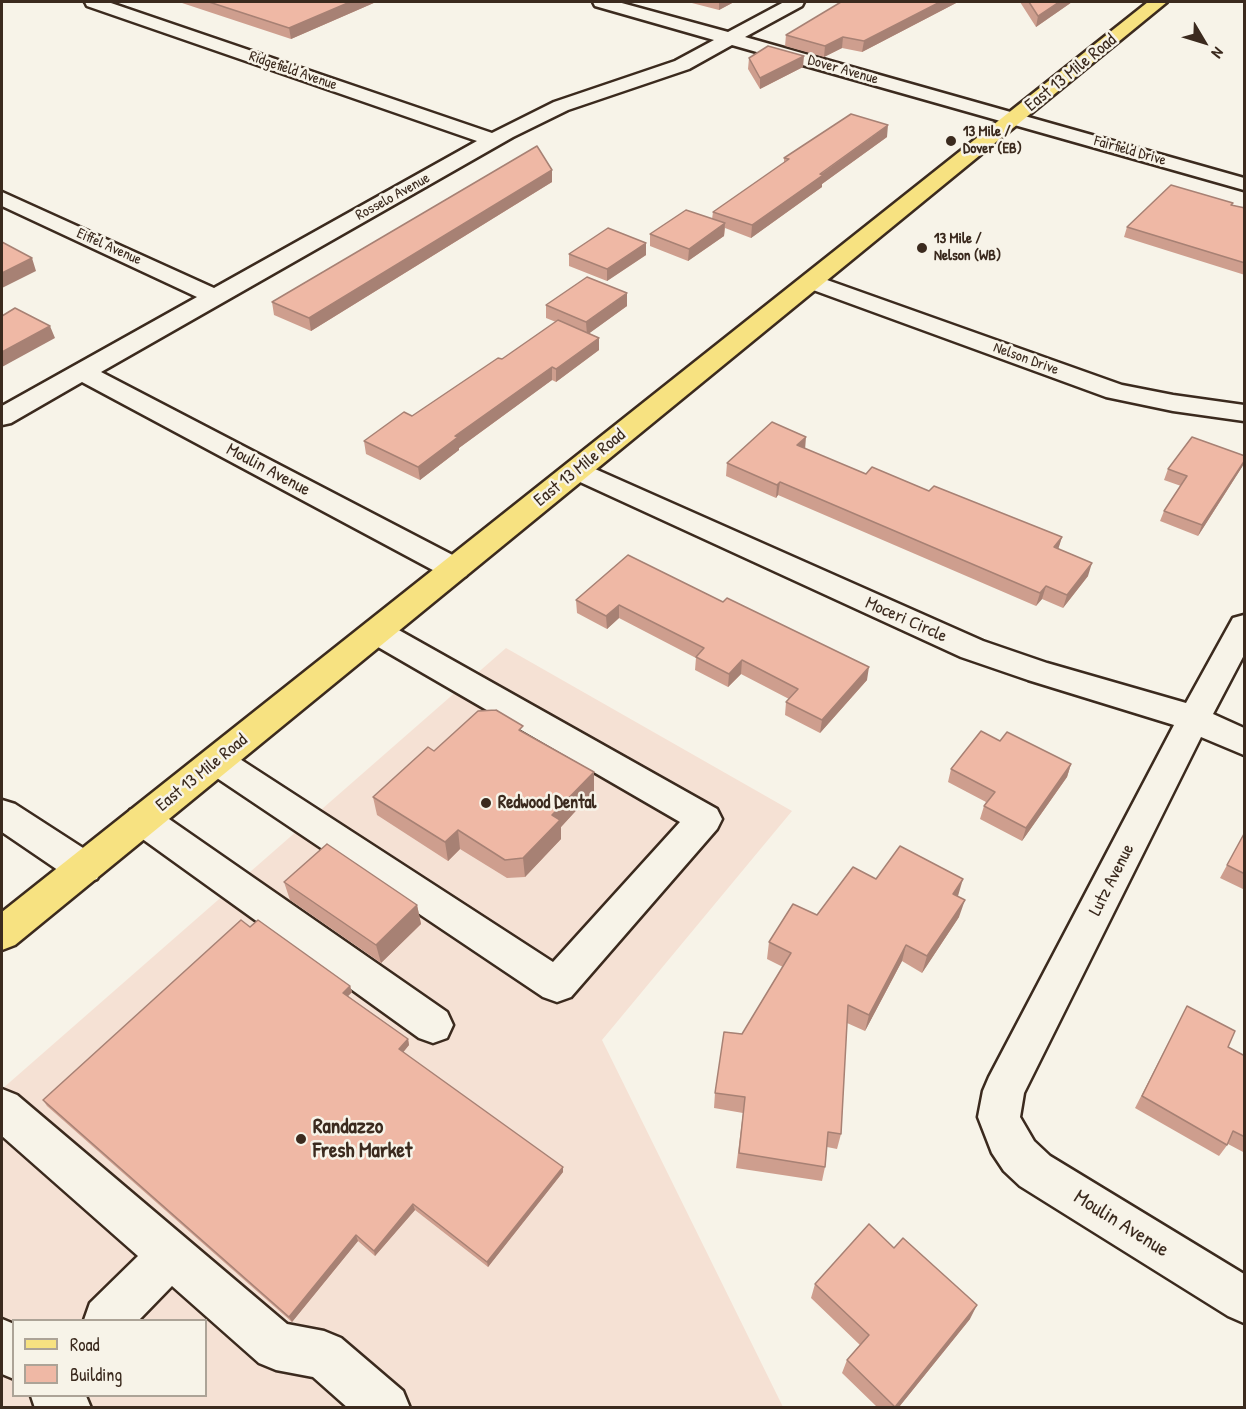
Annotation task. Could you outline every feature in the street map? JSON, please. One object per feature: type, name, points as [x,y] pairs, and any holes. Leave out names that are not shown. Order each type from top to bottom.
[{"type":"main road","name":"East 13 Mile Road","points":[[2,934],[1158,2]]},
{"type":"street","name":"Ridgefield Avenue","points":[[93,2],[493,140]]},
{"type":"street","name":"Dover Avenue","points":[[601,2],[1015,118]]},
{"type":"street","name":"Rosselo Avenue","points":[[2,417],[493,140],[554,109],[664,72],[699,57],[796,2]]},
{"type":"street","name":"Fairfield Drive","points":[[1015,118],[1245,184]]},
{"type":"street","name":"Eiffel Avenue","points":[[2,198],[215,297]]},
{"type":"street","name":"Nelson Drive","points":[[813,282],[1116,391],[1173,403],[1245,413]]},
{"type":"street","name":"Moulin Avenue","points":[[82,372],[455,569]]},
{"type":"street","name":"Moceri Circle","points":[[577,470],[972,649],[1194,719],[1245,742]]},
{"type":"street","name":"Lutz Avenue","points":[[1007,1139],[999,1117],[1004,1091],[1194,719],[1245,626]]},
{"type":"street","points":[[217,761],[557,985],[704,819],[377,632]]},
{"type":"street","points":[[2,814],[84,868]]},
{"type":"street","points":[[142,820],[433,1025]]},
{"type":"street","points":[[2,1109],[276,1346],[324,1355],[386,1407]]},
{"type":"street","name":"Moulin Avenue","points":[[1007,1139],[1019,1156],[1035,1171],[1245,1300]]},
{"type":"street","points":[[108,1319],[170,1256]]},
{"type":"shaded area","points":[[506,648],[792,811],[602,1040],[783,1407],[2,1407],[2,1089]]},
{"type":"building","points":[[209,2],[350,2],[289,28]]},
{"type":"building","points":[[841,2],[940,2],[864,41],[843,37],[825,46],[786,35]]},
{"type":"building","points":[[1029,2],[1059,2],[1038,16]]},
{"type":"building","points":[[768,46],[804,56],[760,78],[749,58]]},
{"type":"building","points":[[851,114],[888,125],[752,225],[713,212],[789,159],[784,158]]},
{"type":"building","points":[[537,146],[552,170],[309,318],[272,302]]},
{"type":"building","points":[[1171,185],[1245,208],[1245,263],[1127,227]]},
{"type":"building","points":[[686,210],[725,223],[689,249],[650,234]]},
{"type":"building","points":[[608,228],[646,243],[607,269],[569,254]]},
{"type":"building","points":[[2,242],[32,258],[2,273]]},
{"type":"building","points":[[587,277],[627,293],[586,322],[546,305]]},
{"type":"building","points":[[15,308],[50,326],[2,352],[2,316]]},
{"type":"building","points":[[558,320],[599,338],[556,369],[552,367],[455,436],[458,437],[418,467],[364,441],[404,412],[412,416],[498,358],[502,359]]},
{"type":"building","points":[[772,422],[806,437],[797,445],[866,474],[872,467],[929,491],[934,486],[1062,537],[1054,547],[1092,563],[1067,595],[1046,586],[1040,593],[780,482],[777,485],[727,463]]},
{"type":"building","points":[[1192,437],[1245,456],[1245,460],[1202,525],[1164,511],[1187,476],[1168,469]]},
{"type":"building","points":[[628,555],[723,602],[727,598],[869,667],[822,720],[786,702],[798,689],[742,660],[729,674],[696,657],[704,648],[619,605],[606,616],[576,600]]},
{"type":"building","name":"Redwood Dental","points":[[496,710],[523,726],[519,730],[594,772],[552,815],[560,820],[523,858],[505,860],[458,830],[445,842],[373,797],[428,747],[434,751],[478,711]]},
{"type":"building","points":[[981,731],[1000,741],[1007,732],[1071,764],[1026,828],[984,806],[995,792],[951,769]]},
{"type":"building","points":[[1245,832],[1245,874],[1227,865]]},
{"type":"building","points":[[327,844],[417,905],[376,945],[284,882]]},
{"type":"building","points":[[900,846],[963,879],[953,894],[965,900],[927,956],[906,945],[869,1015],[848,1005],[841,1134],[828,1132],[825,1167],[739,1153],[745,1097],[715,1093],[724,1032],[742,1034],[791,953],[769,942],[793,904],[817,915],[853,867],[876,879]]},
{"type":"building","name":"Randazzo Fresh Market","points":[[241,920],[250,927],[258,920],[350,986],[343,993],[408,1039],[399,1049],[563,1167],[487,1262],[413,1204],[374,1251],[356,1235],[289,1317],[43,1100]]},
{"type":"building","points":[[1187,1006],[1235,1031],[1228,1047],[1245,1056],[1245,1137],[1233,1131],[1227,1145],[1142,1096]]},
{"type":"building","points":[[869,1224],[894,1248],[903,1238],[977,1305],[895,1407],[847,1360],[869,1335],[815,1284]]},
{"type":"place","name":"13 Mile / Dover (EB)","points":[[951,141]]},
{"type":"place","name":"13 Mile / Nelson (WB)","points":[[922,248]]},
{"type":"place","name":"Redwood Dental","points":[[486,803]]},
{"type":"place","name":"Randazzo Fresh Market","points":[[301,1139]]}]
